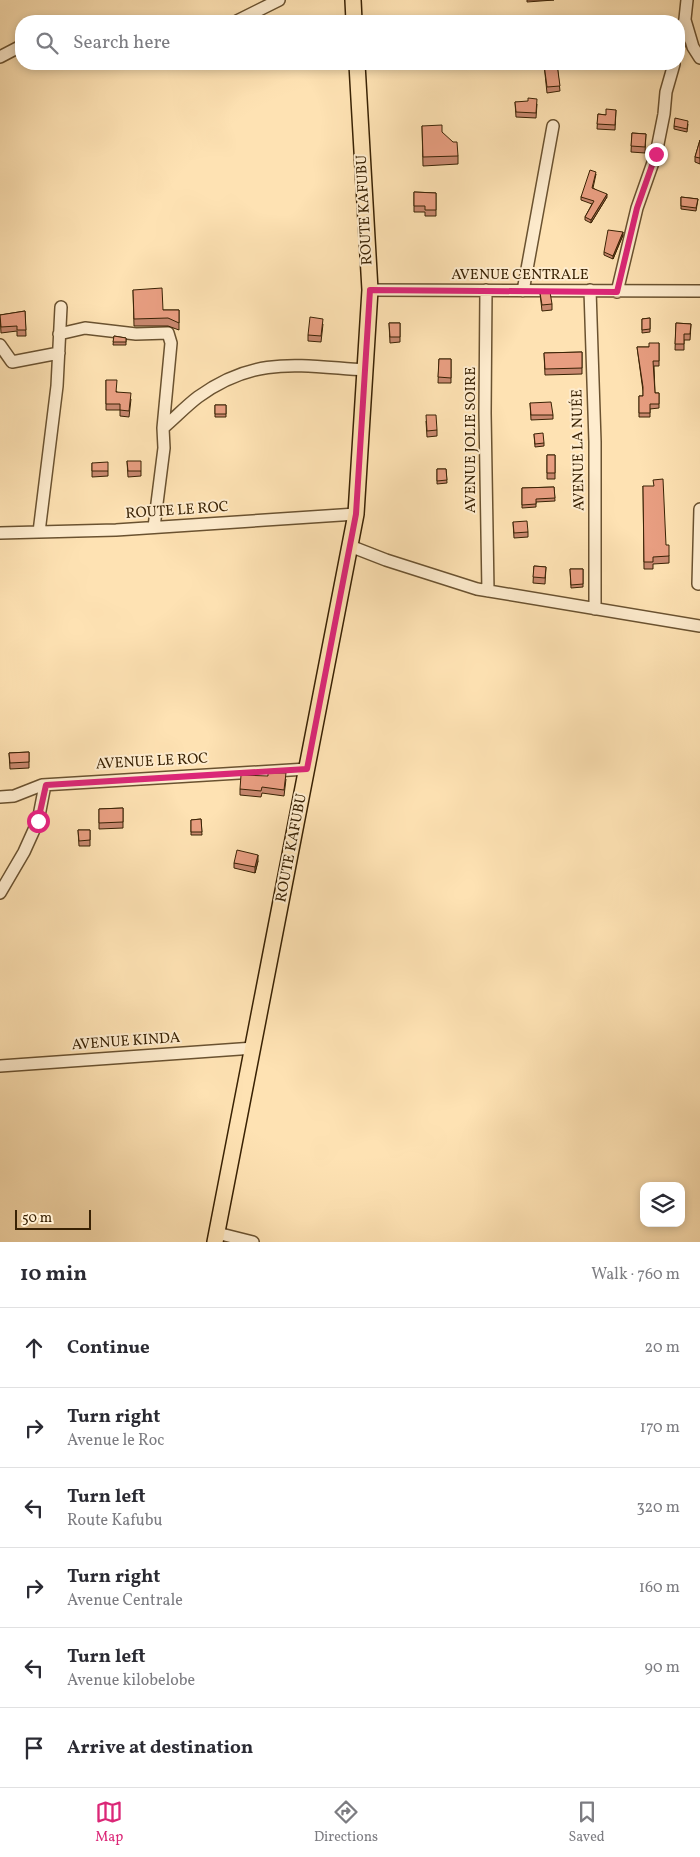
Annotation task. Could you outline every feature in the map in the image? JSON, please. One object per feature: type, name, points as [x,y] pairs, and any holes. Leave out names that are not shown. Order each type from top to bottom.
[{"type":"main road","points":[[353,0],[354,15]]},
{"type":"main road","name":"ROUTE KAFUBU","points":[[216,1237],[356,514],[370,290],[357,70]]},
{"type":"street","points":[[249,15],[279,0]]},
{"type":"street","points":[[687,0],[685,20],[693,47],[700,58]]},
{"type":"street","points":[[0,57],[15,49]]},
{"type":"street","points":[[617,292],[637,208],[656,154],[664,114],[666,92],[672,70]]},
{"type":"street","points":[[523,290],[553,126]]},
{"type":"street","name":"AVENUE CENTRALE","points":[[370,290],[700,291]]},
{"type":"street","name":"AVENUE JOLIE SOIRE","points":[[486,290],[485,413],[488,591]]},
{"type":"street","name":"AVENUE LA NUÉE","points":[[590,290],[595,442],[595,609]]},
{"type":"street","points":[[39,532],[51,440],[59,353],[60,307]]},
{"type":"street","points":[[59,334],[84,328],[99,328],[127,334],[168,333],[171,343],[163,428],[164,448],[154,527]]},
{"type":"street","points":[[0,345],[12,362],[59,353]]},
{"type":"street","points":[[163,428],[197,397],[254,368],[283,365],[365,370]]},
{"type":"street","points":[[698,584],[700,509]]},
{"type":"street","name":"ROUTE LE ROC","points":[[0,533],[279,521],[356,514]]},
{"type":"street","points":[[350,546],[386,560],[477,589],[700,626]]},
{"type":"street","name":"AVENUE LE ROC","points":[[0,798],[14,796],[46,785],[307,769]]},
{"type":"street","points":[[0,892],[3,883],[24,852],[38,821],[46,785]]},
{"type":"street","name":"AVENUE KINDA","points":[[0,1066],[254,1048]]},
{"type":"street","points":[[216,1237],[253,1242]]},
{"type":"building","points":[[545,70],[558,70],[560,86],[547,87]]},
{"type":"building","points":[[528,98],[537,99],[536,113],[516,112],[515,102],[528,101]]},
{"type":"building","points":[[606,109],[616,110],[615,125],[597,124],[598,114],[606,115]]},
{"type":"building","points":[[675,118],[688,121],[687,129],[674,126]]},
{"type":"building","points":[[442,125],[442,132],[453,142],[457,142],[458,156],[423,157],[422,126]]},
{"type":"building","points":[[632,133],[646,134],[645,147],[631,146]]},
{"type":"building","points":[[700,140],[700,158],[695,157]]},
{"type":"building","points":[[590,170],[596,172],[592,188],[607,194],[591,220],[585,217],[594,201],[581,197]]},
{"type":"building","points":[[414,192],[436,193],[436,210],[425,210],[425,206],[414,206]]},
{"type":"building","points":[[681,197],[698,199],[696,208],[681,206]]},
{"type":"building","points":[[608,230],[623,232],[613,256],[604,252]]},
{"type":"building","points":[[162,288],[163,310],[179,310],[179,323],[168,318],[134,319],[133,290]]},
{"type":"building","points":[[550,292],[552,304],[542,305],[540,293]]},
{"type":"building","points":[[25,311],[26,330],[17,330],[17,326],[1,327],[0,315]]},
{"type":"building","points":[[310,317],[323,319],[321,336],[308,335]]},
{"type":"building","points":[[650,318],[650,329],[642,330],[642,319]]},
{"type":"building","points":[[389,323],[400,323],[400,337],[390,337]]},
{"type":"building","points":[[676,323],[691,324],[690,334],[684,334],[684,344],[675,344]]},
{"type":"building","points":[[114,336],[126,338],[126,342],[113,342]]},
{"type":"building","points":[[649,343],[659,343],[659,361],[653,361],[655,393],[659,393],[659,404],[650,404],[650,413],[639,413],[639,396],[643,396],[643,387],[637,347],[649,347]]},
{"type":"building","points":[[582,352],[582,368],[545,369],[544,353]]},
{"type":"building","points":[[439,359],[451,359],[451,378],[438,377]]},
{"type":"building","points":[[106,380],[117,380],[116,392],[131,393],[129,411],[120,410],[120,404],[106,404]]},
{"type":"building","points":[[551,402],[553,415],[531,415],[530,403]]},
{"type":"building","points":[[215,405],[226,405],[226,414],[215,414]]},
{"type":"building","points":[[426,415],[436,415],[437,430],[427,431]]},
{"type":"building","points":[[543,433],[544,443],[535,444],[534,434]]},
{"type":"building","points":[[547,455],[555,455],[555,473],[547,473]]},
{"type":"building","points":[[127,461],[141,461],[141,471],[128,471]]},
{"type":"building","points":[[108,462],[108,471],[92,471],[92,463]]},
{"type":"building","points":[[437,469],[446,469],[447,480],[437,481]]},
{"type":"building","points":[[663,479],[666,545],[669,545],[669,556],[653,557],[653,562],[644,562],[643,486],[654,486],[653,480]]},
{"type":"building","points":[[554,487],[555,498],[536,499],[536,504],[522,505],[522,488]]},
{"type":"building","points":[[527,521],[528,532],[514,533],[513,522]]},
{"type":"building","points":[[534,566],[546,567],[545,578],[533,577]]},
{"type":"building","points":[[570,569],[583,569],[583,584],[571,585]]},
{"type":"building","points":[[29,752],[29,762],[10,763],[9,753]]},
{"type":"building","points":[[268,773],[286,773],[284,790],[262,787],[261,791],[240,789],[241,775],[268,776]]},
{"type":"building","points":[[123,808],[123,822],[99,823],[99,809]]},
{"type":"building","points":[[201,819],[202,832],[191,832],[191,820]]},
{"type":"building","points":[[78,830],[90,830],[90,840],[79,841]]},
{"type":"building","points":[[237,850],[258,855],[255,867],[234,863]]},
{"type":"route","points":[[38,821],[46,785],[307,769],[356,514],[370,290],[590,290],[617,292],[637,208],[656,154]]}]
